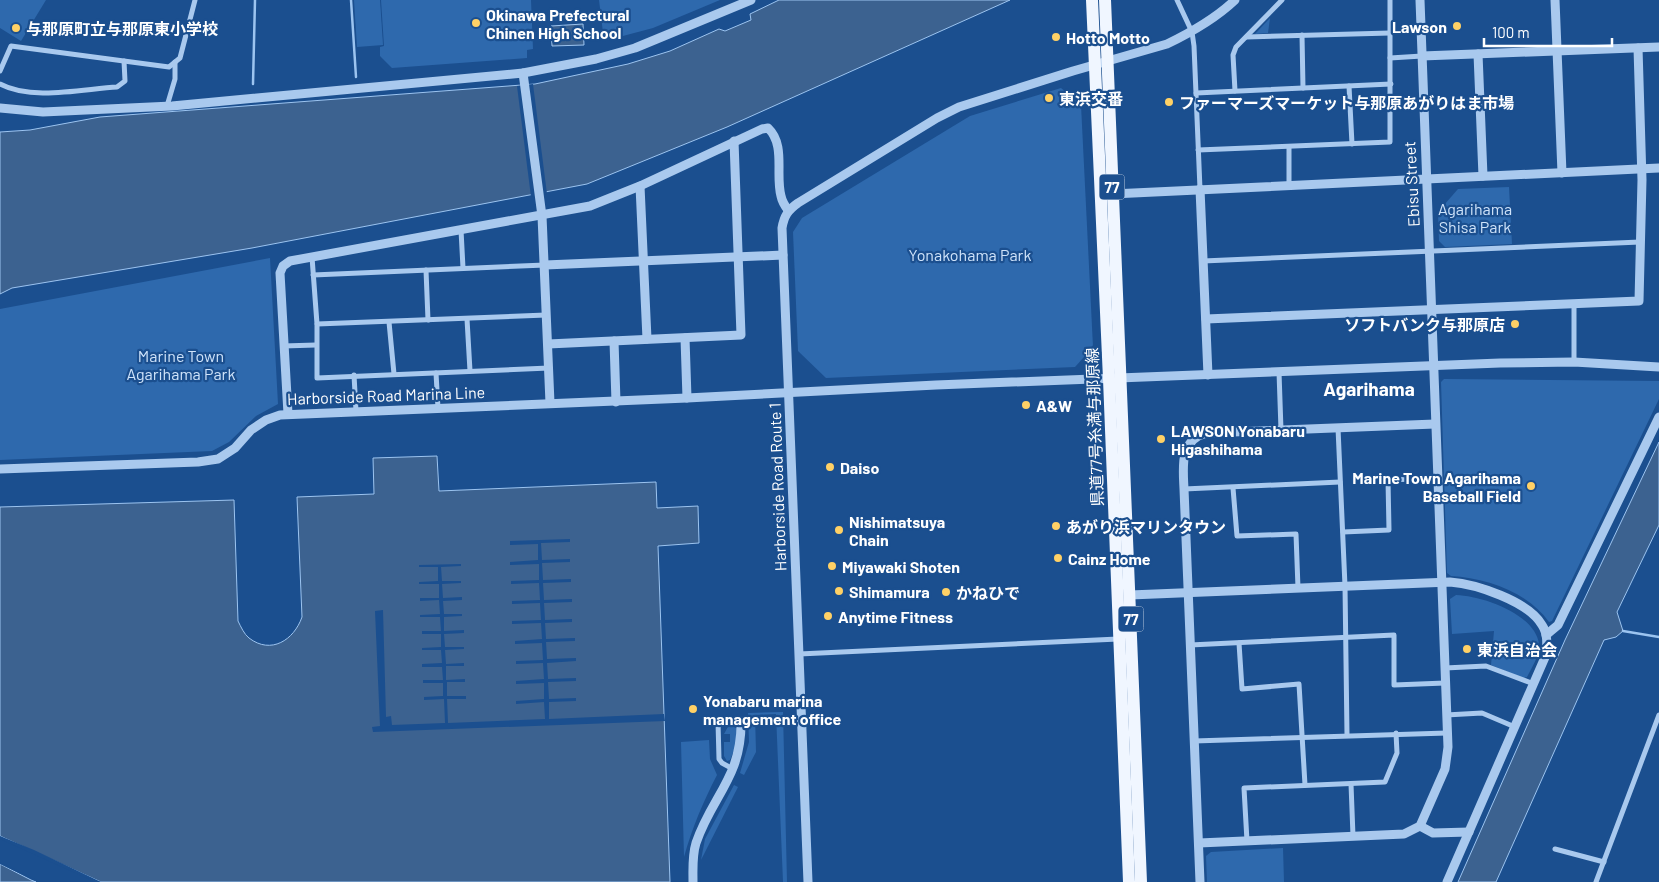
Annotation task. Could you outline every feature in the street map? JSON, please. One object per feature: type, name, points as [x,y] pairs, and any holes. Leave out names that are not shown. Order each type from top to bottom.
[{"type":"main road","name":"県道77号糸満与那原線","points":[[1092,0],[1094,65],[1130,595],[1140,882]]},
{"type":"main road","name":"県道77号糸満与那原線","points":[[1105,0],[1112,194],[1118,639],[1128,882]]},
{"type":"street","points":[[0,71],[12,46],[169,67],[180,58],[195,0]]},
{"type":"street","points":[[0,108],[43,112],[167,106],[523,73],[596,59],[635,48],[751,0]]},
{"type":"street","points":[[1177,0],[1192,32],[1208,375]]},
{"type":"street","points":[[788,393],[782,228],[788,210],[952,111],[1094,65],[1167,44],[1192,32],[1235,0]]},
{"type":"street","points":[[1235,90],[1233,55],[1246,38],[1282,0]]},
{"type":"street","points":[[1198,150],[1390,142],[1390,0]]},
{"type":"street","name":"Ebisu Street","points":[[1420,0],[1448,747],[1445,769],[1420,826]]},
{"type":"street","points":[[1555,0],[1562,173]]},
{"type":"street","points":[[1246,38],[1390,33]]},
{"type":"street","points":[[1302,36],[1303,88]]},
{"type":"street","points":[[1390,58],[1659,47]]},
{"type":"street","points":[[1206,319],[1639,300],[1642,169],[1638,48]]},
{"type":"street","points":[[1478,54],[1483,176]]},
{"type":"street","points":[[0,84],[29,92],[57,92],[117,87],[125,81],[124,61]]},
{"type":"street","points":[[167,106],[175,79],[175,62]]},
{"type":"street","points":[[523,73],[542,216],[550,403]]},
{"type":"street","points":[[1196,92],[1390,84]]},
{"type":"street","points":[[1349,86],[1352,144]]},
{"type":"street","points":[[288,414],[280,273],[283,266],[290,261],[590,206],[640,186],[762,128],[768,128],[778,142],[780,196],[788,210]]},
{"type":"street","points":[[548,344],[741,335],[734,141]]},
{"type":"street","points":[[1288,147],[1289,184]]},
{"type":"street","points":[[1112,194],[1289,184],[1659,168]]},
{"type":"street","points":[[640,186],[647,339]]},
{"type":"street","points":[[461,230],[463,268]]},
{"type":"street","points":[[1203,261],[1640,242]]},
{"type":"street","points":[[314,275],[644,259],[784,255]]},
{"type":"street","points":[[312,257],[317,324],[317,378],[549,368]]},
{"type":"street","points":[[426,270],[428,320]]},
{"type":"street","points":[[1574,303],[1574,362]]},
{"type":"street","points":[[317,324],[546,315]]},
{"type":"street","points":[[467,319],[470,371]]},
{"type":"street","points":[[389,322],[394,374]]},
{"type":"street","points":[[685,338],[688,398]]},
{"type":"street","points":[[614,341],[616,402]]},
{"type":"street","points":[[283,346],[316,345]]},
{"type":"street","name":"Harborside Road Route 1","points":[[808,882],[788,393],[1433,366],[1574,362],[1659,368]]},
{"type":"street","points":[[1279,372],[1282,430]]},
{"type":"street","points":[[436,373],[438,408]]},
{"type":"street","points":[[354,375],[356,411]]},
{"type":"street","name":"Harborside Road Marina Line","points":[[0,469],[198,462],[218,459],[235,448],[251,430],[266,420],[288,414],[616,402],[788,393]]},
{"type":"street","points":[[1546,635],[1558,625],[1659,416]]},
{"type":"street","points":[[1200,882],[1184,489],[1183,459],[1185,449],[1196,437],[1207,433],[1435,424]]},
{"type":"street","points":[[1338,428],[1345,586],[1347,735]]},
{"type":"street","points":[[1343,532],[1389,530],[1388,480],[1438,478]]},
{"type":"street","points":[[1184,489],[1340,482]]},
{"type":"street","points":[[1233,488],[1237,536],[1296,534],[1298,588]]},
{"type":"street","points":[[1130,595],[1442,583],[1475,586],[1503,596],[1536,617],[1546,635],[1546,655],[1447,882]]},
{"type":"street","points":[[1190,645],[1394,635],[1394,685],[1445,683]]},
{"type":"street","points":[[799,654],[1118,639]]},
{"type":"street","points":[[1239,643],[1242,689],[1299,684],[1305,785]]},
{"type":"street","points":[[1444,668],[1486,666],[1534,684]]},
{"type":"street","points":[[1446,714],[1482,713],[1515,727]]},
{"type":"street","points":[[1596,882],[1659,715]]},
{"type":"street","points":[[693,882],[695,844],[733,769],[741,745],[741,721],[718,722],[718,759],[722,764],[733,769]]},
{"type":"street","points":[[1194,741],[1447,732]]},
{"type":"street","points":[[1247,841],[1244,788],[1385,782],[1397,753],[1396,733]]},
{"type":"street","points":[[1351,784],[1353,836]]},
{"type":"street","points":[[1199,842],[1404,834],[1420,826],[1433,832],[1469,832]]},
{"type":"street","points":[[1555,849],[1604,862]]},
{"type":"green space","name":"与那原町立与那原東小学校","points":[[0,0],[46,0],[21,41],[0,28]]},
{"type":"green space","points":[[354,0],[380,0],[383,45],[357,47]]},
{"type":"green space","points":[[381,0],[531,0],[533,49],[527,50],[527,58],[392,68],[380,56],[380,47],[384,46]]},
{"type":"green space","points":[[599,0],[720,0],[653,28],[604,41]]},
{"type":"green space","points":[[1270,18],[1268,33],[1255,34]]},
{"type":"green space","name":"Yonakohama Park","points":[[1061,88],[1081,105],[1093,347],[1075,367],[826,378],[798,351],[793,232],[802,218],[970,116]]},
{"type":"green space","name":"Agarihama Shisa Park","points":[[1509,187],[1512,244],[1445,247],[1439,241],[1438,212],[1458,189]]},
{"type":"green space","name":"Marine Town Agarihama Park","points":[[270,258],[278,404],[256,416],[229,442],[212,451],[0,460],[0,309]]},
{"type":"green space","name":"Marine Town Agarihama Baseball Field","points":[[1444,379],[1659,381],[1659,399],[1552,621],[1549,622],[1530,602],[1505,588],[1478,580],[1451,576],[1447,573],[1441,382]]},
{"type":"green space","points":[[1456,595],[1493,603],[1518,616],[1528,624],[1535,633],[1539,648],[1527,677],[1523,678],[1491,665],[1494,631],[1452,634],[1450,599]]},
{"type":"green space","points":[[783,712],[787,882],[783,882],[776,714],[755,715],[756,752],[744,775],[740,773],[749,742],[748,713]]},
{"type":"green space","points":[[729,725],[736,728],[737,743],[730,760],[727,761],[724,756],[724,742],[730,742],[730,734],[724,734]]},
{"type":"green space","points":[[709,740],[710,759],[717,775],[698,815],[684,857],[681,742]]},
{"type":"green space","points":[[734,785],[738,787],[701,860],[705,839]]},
{"type":"green space","points":[[1283,848],[1284,882],[1207,882],[1206,856],[1211,852]]},
{"type":"shaded area","points":[[779,0],[1010,0],[727,127],[587,184],[252,248],[12,288],[0,294],[0,132],[30,130],[100,117],[535,84],[628,64],[670,51],[719,29],[725,31],[751,20],[750,14]]},
{"type":"shaded area","points":[[583,24],[584,45],[552,46],[551,26]]},
{"type":"shaded area","points":[[1659,442],[1659,525],[1617,612],[1623,631],[1616,637],[1604,640],[1496,882],[1458,882],[1565,640]]},
{"type":"shaded area","points":[[437,456],[439,491],[656,482],[657,508],[698,506],[699,543],[658,546],[670,882],[101,882],[0,836],[0,507],[234,500],[238,621],[249,638],[257,643],[273,645],[288,638],[302,617],[297,497],[374,494],[373,458]]},
{"type":"shaded area","points":[[0,864],[31,880],[36,882],[0,882]]},
{"type":"pier","points":[[533,84],[547,194],[531,197],[517,86]]},
{"type":"pier","points":[[570,539],[570,542],[541,543],[542,560],[570,559],[570,562],[542,563],[543,580],[571,579],[571,582],[543,583],[544,600],[572,599],[572,602],[544,603],[545,620],[572,619],[572,622],[545,623],[546,639],[575,638],[575,641],[546,642],[547,659],[576,658],[576,661],[547,663],[548,679],[576,678],[576,681],[548,682],[549,699],[576,698],[576,701],[549,702],[549,719],[664,714],[665,721],[373,732],[372,727],[380,726],[375,611],[383,610],[386,717],[391,716],[392,725],[445,723],[444,699],[424,700],[424,697],[443,696],[443,683],[423,683],[423,680],[443,680],[442,667],[422,667],[422,664],[442,663],[441,650],[422,650],[422,648],[441,647],[441,634],[422,634],[422,631],[441,631],[440,617],[420,617],[420,615],[440,614],[439,600],[420,601],[420,598],[439,598],[439,584],[419,584],[419,582],[438,581],[438,567],[419,567],[419,565],[461,564],[461,566],[441,567],[442,581],[461,581],[461,583],[442,584],[443,598],[462,597],[462,600],[443,601],[444,614],[462,614],[462,616],[444,617],[444,631],[464,630],[464,633],[444,634],[445,647],[464,647],[464,649],[445,650],[446,664],[464,663],[464,666],[446,666],[446,680],[465,679],[465,682],[447,682],[447,696],[466,696],[466,699],[447,699],[448,723],[545,719],[544,702],[516,704],[516,701],[544,699],[544,683],[516,684],[516,681],[544,679],[543,663],[516,664],[516,661],[543,660],[542,643],[515,644],[515,641],[542,639],[541,623],[512,624],[512,621],[541,620],[540,603],[512,604],[512,601],[540,600],[539,583],[511,584],[511,581],[539,580],[539,564],[510,565],[510,562],[538,560],[538,544],[510,545],[510,541]]},
{"type":"pier","points":[[0,836],[101,882],[95,882],[0,839]]},
{"type":"pier","points":[[0,862],[37,880],[38,882],[0,864]]},
{"type":"waterway","points":[[253,84],[255,0]]},
{"type":"waterway","points":[[351,0],[356,77]]},
{"type":"waterway","points":[[1623,631],[1659,637]]},
{"type":"place","name":"Okinawa Prefectural Chinen High School","points":[[476,23]]},
{"type":"place","name":"Lawson","points":[[1457,26]]},
{"type":"place","name":"与那原町立与那原東小学校","points":[[16,28]]},
{"type":"place","name":"Hotto Motto","points":[[1056,37]]},
{"type":"place","name":"東浜交番","points":[[1049,98]]},
{"type":"place","name":"ファーマーズマーケット与那原あがりはま市場","points":[[1169,102]]},
{"type":"place","name":"ソフトバンク与那原店","points":[[1515,324]]},
{"type":"place","name":"A&W","points":[[1026,405]]},
{"type":"place","name":"LAWSON Yonabaru Higashihama","points":[[1161,439]]},
{"type":"place","name":"Daiso","points":[[830,467]]},
{"type":"place","name":"Marine Town Agarihama Baseball Field","points":[[1531,486]]},
{"type":"place","name":"あがり浜マリンタウン","points":[[1056,526]]},
{"type":"place","name":"Nishimatsuya Chain","points":[[839,530]]},
{"type":"place","name":"Cainz Home","points":[[1058,558]]},
{"type":"place","name":"Miyawaki Shoten","points":[[832,566]]},
{"type":"place","name":"Shimamura","points":[[839,591]]},
{"type":"place","name":"かねひで","points":[[946,592]]},
{"type":"place","name":"Anytime Fitness","points":[[828,616]]},
{"type":"place","name":"東浜自治会","points":[[1467,649]]},
{"type":"place","name":"Yonabaru marina management office","points":[[693,709]]},
{"type":"district","name":"Agarihama","points":[[1369,388]]}]
